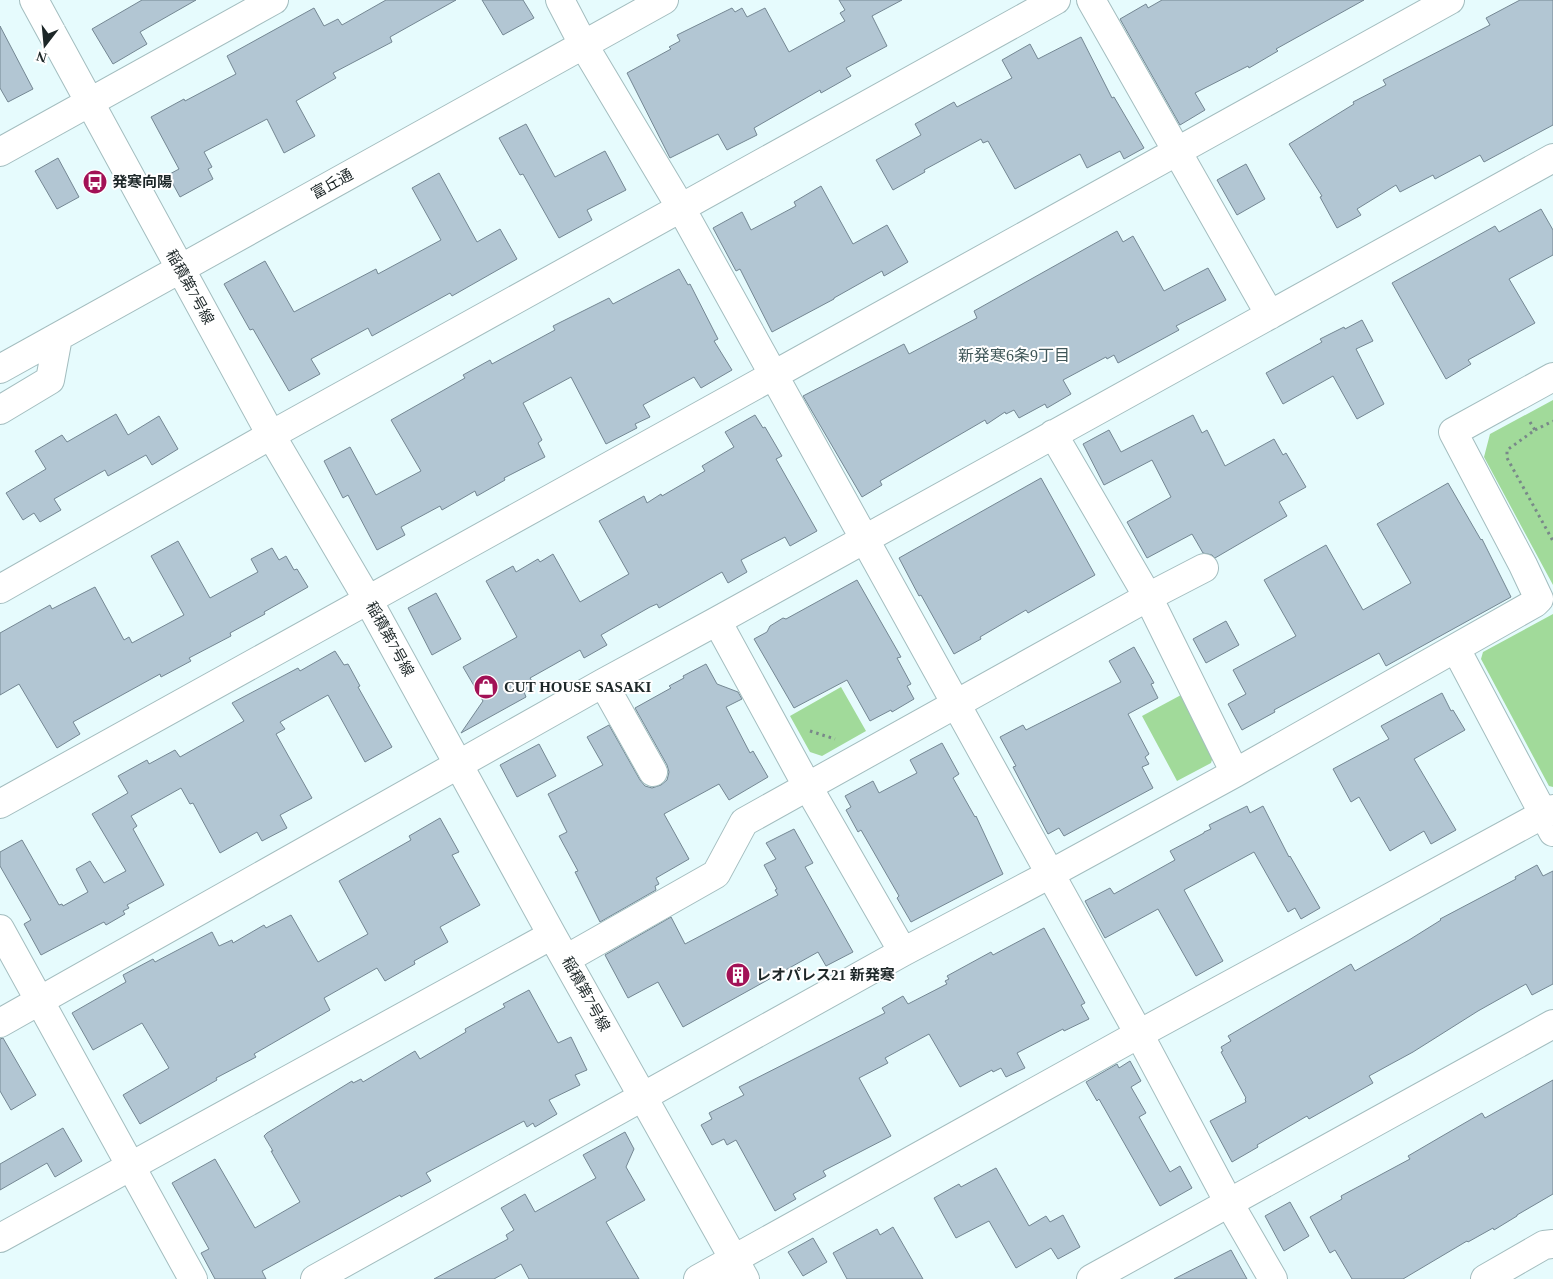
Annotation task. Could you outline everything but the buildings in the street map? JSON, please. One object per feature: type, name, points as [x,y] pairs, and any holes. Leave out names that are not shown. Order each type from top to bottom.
[{"type":"street","name":"稲積第7号線","points":[[34,0],[271,435],[368,600],[552,935],[739,1269]]},
{"type":"street","points":[[0,152],[274,0]]},
{"type":"street","points":[[560,0],[681,208],[1049,875],[1139,1034],[1229,1203],[1273,1279]]},
{"type":"street","name":"富丘通","points":[[0,369],[664,0]]},
{"type":"street","points":[[0,589],[271,435],[1056,0]]},
{"type":"street","points":[[1091,0],[1270,315]]},
{"type":"street","points":[[0,804],[1450,0]]},
{"type":"street","points":[[0,1024],[603,683],[1553,158]]},
{"type":"street","points":[[0,410],[50,380],[58,337]]},
{"type":"street","points":[[0,342],[26,354]]},
{"type":"street","points":[[315,1279],[903,952],[1049,875],[1234,773],[1535,603],[1539,599],[1523,565],[1453,432],[1553,377]]},
{"type":"street","points":[[1054,434],[1148,597],[1234,773]]},
{"type":"street","points":[[566,959],[716,874],[744,822],[1148,597],[1204,568]]},
{"type":"street","points":[[717,621],[903,952]]},
{"type":"street","points":[[698,1279],[739,1269],[1139,1034],[1550,818],[1456,649]]},
{"type":"street","points":[[603,683],[653,772]]},
{"type":"street","points":[[0,929],[193,1279]]},
{"type":"street","points":[[0,1238],[552,935]]},
{"type":"street","points":[[1091,1279],[1553,1024]]},
{"type":"street","points":[[1484,1279],[1544,1245],[1553,1244]]},
{"type":"path","points":[[1527,416],[1535,430]]},
{"type":"path","points":[[1553,421],[1535,430],[1507,450],[1507,458],[1553,541]]},
{"type":"path","points":[[809,731],[844,741]]},
{"type":"green space","points":[[1553,400],[1553,585],[1484,457],[1490,434]]},
{"type":"green space","points":[[1553,614],[1553,787],[1549,786],[1481,659],[1483,652]]},
{"type":"green space","points":[[841,687],[866,731],[822,756],[810,752],[790,716]]},
{"type":"green space","points":[[1181,695],[1214,753],[1211,763],[1177,781],[1142,716]]},
{"type":"place","name":"発寒向陽","points":[[95,182]]},
{"type":"place","name":"CUT HOUSE SASAKI","points":[[486,687]]},
{"type":"place","name":"レオパレス21 新発寒","points":[[738,975]]},
{"type":"district","name":"新発寒6条9丁目","points":[[1014,355]]}]
